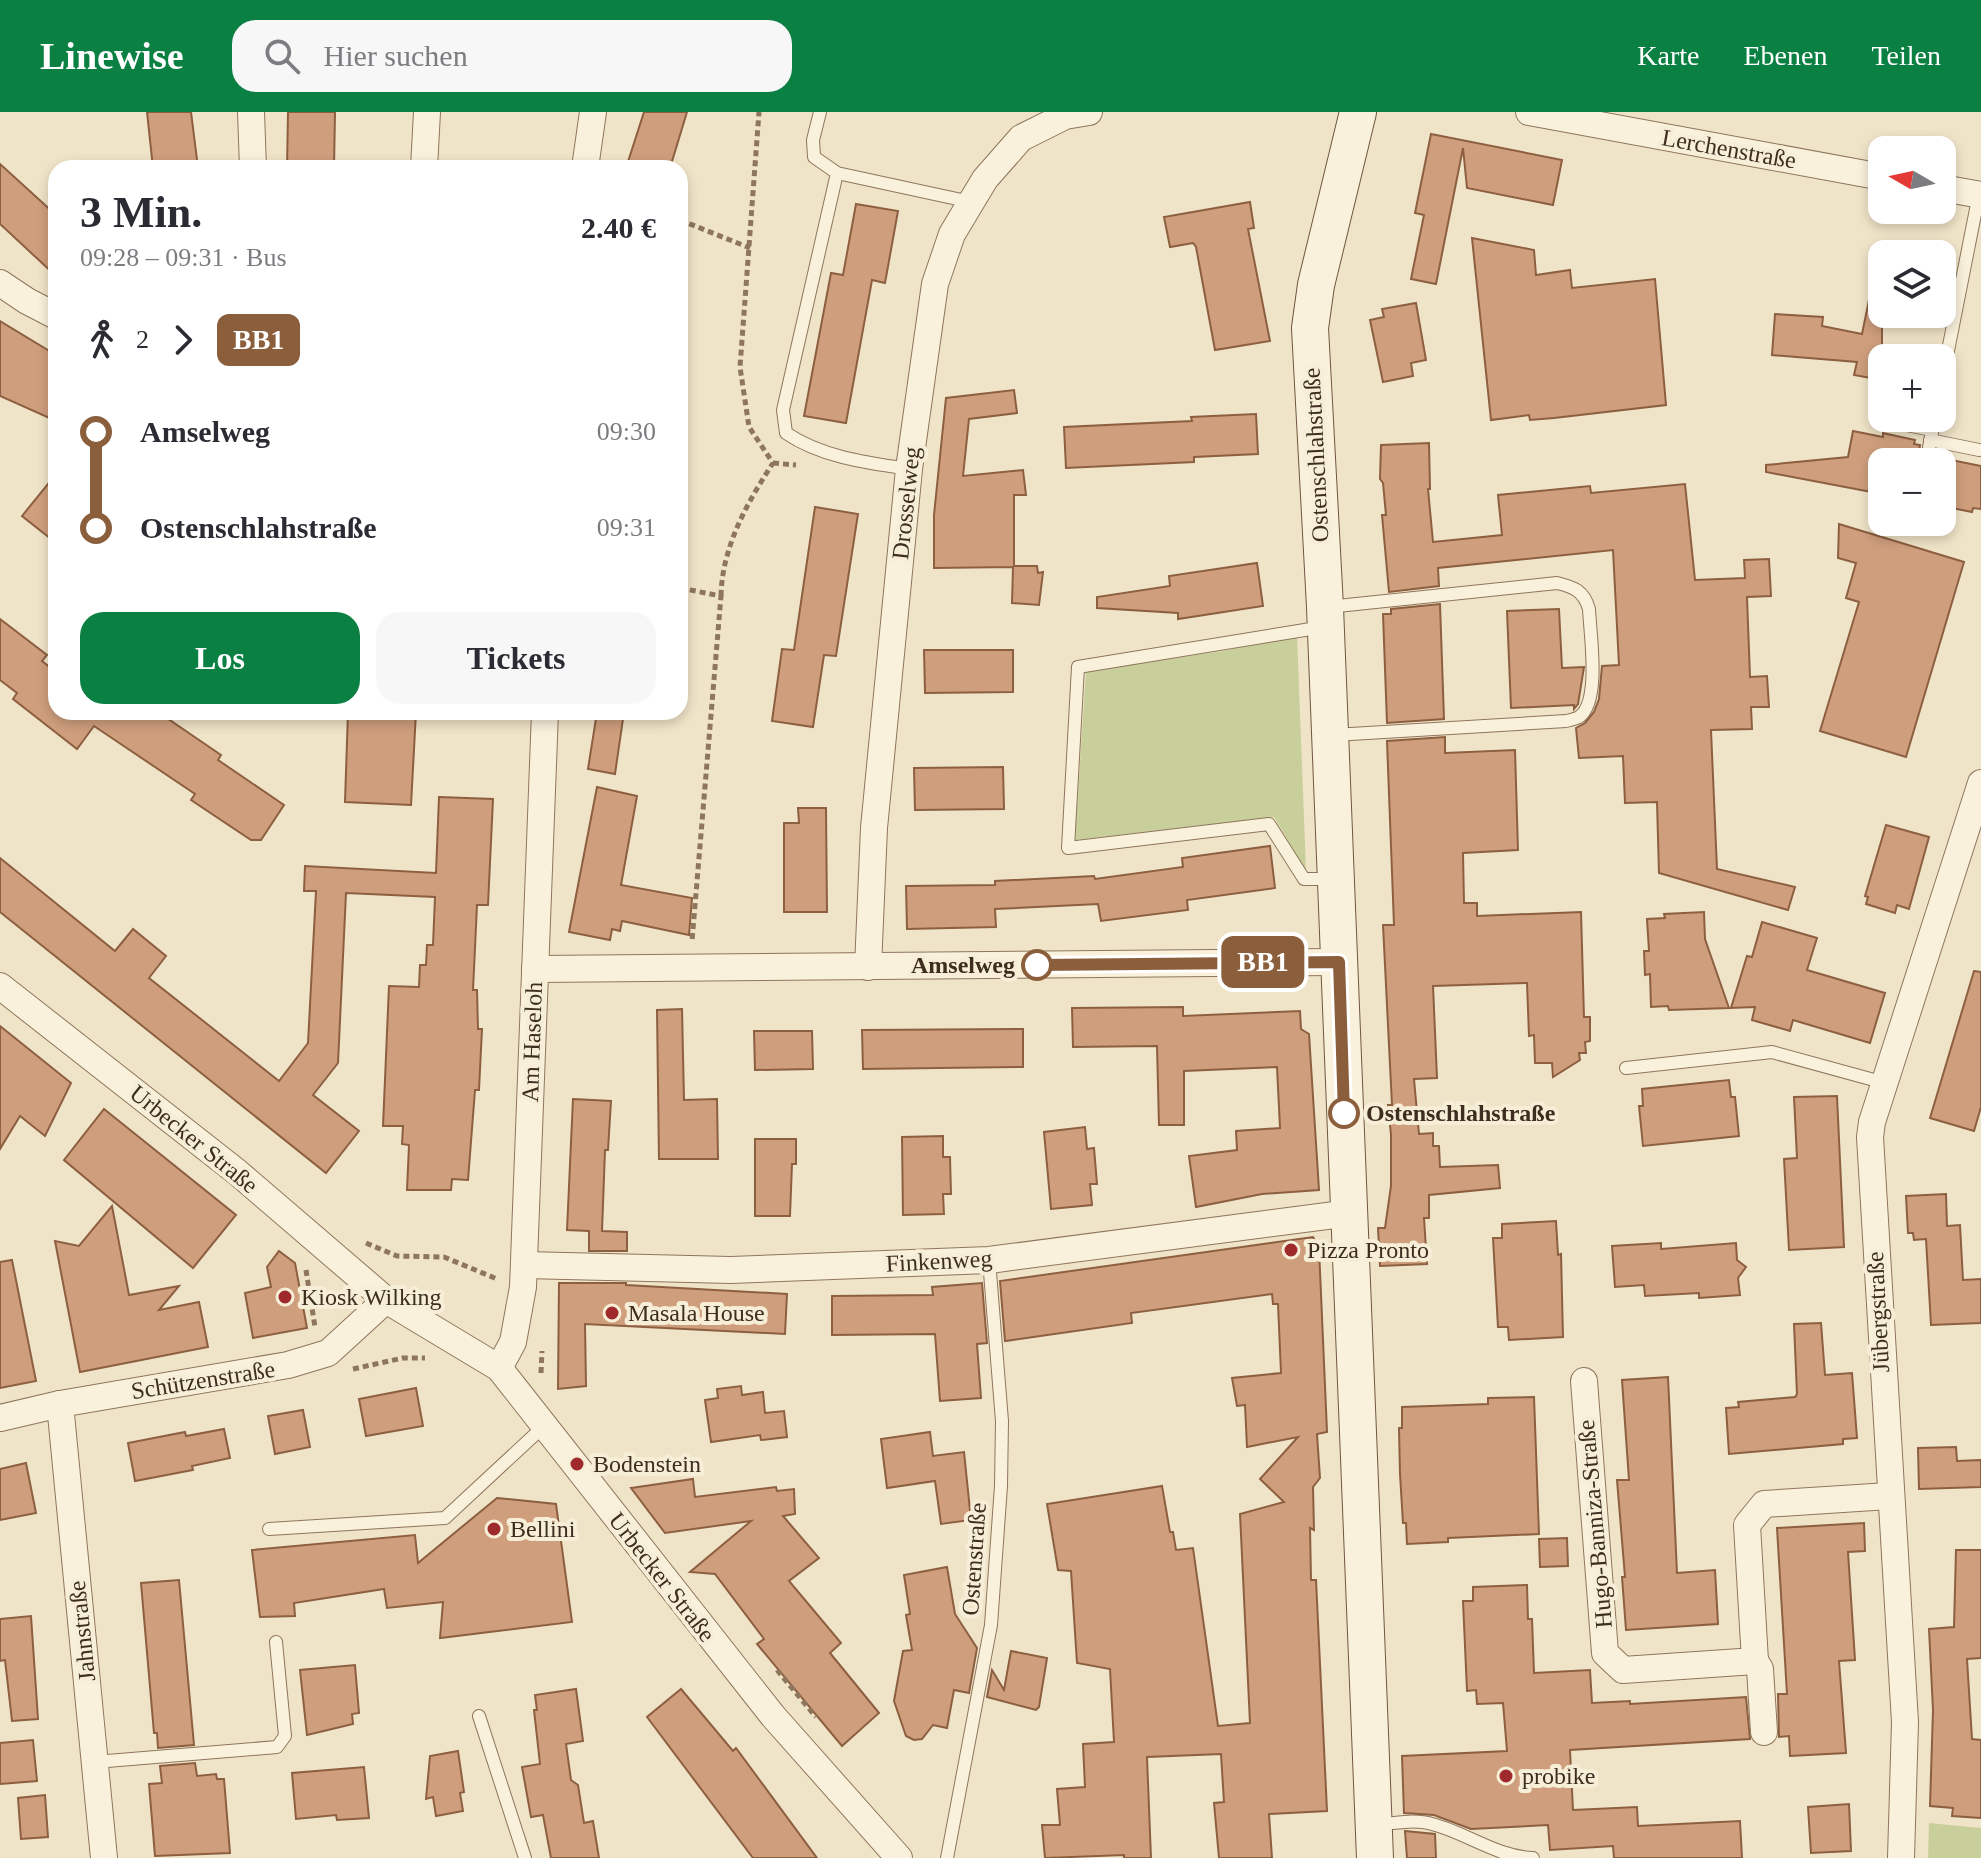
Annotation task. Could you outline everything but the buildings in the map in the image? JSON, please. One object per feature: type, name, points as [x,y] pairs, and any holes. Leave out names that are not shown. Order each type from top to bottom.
[{"type":"street","points":[[251,112],[253,160]]},
{"type":"street","points":[[424,160],[427,112]]},
{"type":"street","points":[[586,160],[593,112]]},
{"type":"street","name":"Drosselweg","points":[[868,967],[874,828],[909,469],[935,284],[952,234],[985,179],[1021,138],[1065,116],[1089,112]]},
{"type":"street","name":"Ostenschlahstraße","points":[[1358,112],[1316,285],[1310,328],[1326,616],[1374,1842]]},
{"type":"street","name":"Lerchenstraße","points":[[1529,112],[1868,174]]},
{"type":"street","points":[[1956,190],[1980,194]]},
{"type":"street","points":[[0,283],[48,311]]},
{"type":"street","name":"Am Haseloh","points":[[499,1368],[513,1342],[523,1287],[545,720]]},
{"type":"street","name":"Jübergstraße","points":[[1901,1858],[1905,1722],[1869,1152],[1872,1122],[1981,783]]},
{"type":"street","points":[[535,969],[1339,962]]},
{"type":"street","name":"Urbecker Straße","points":[[0,986],[237,1172],[386,1300],[499,1368],[773,1716],[899,1858]]},
{"type":"street","name":"Finkenweg","points":[[524,1265],[731,1270],[989,1260],[1350,1213]]},
{"type":"street","name":"Schützenstraße","points":[[0,1418],[60,1404],[288,1365],[328,1353],[386,1300]]},
{"type":"street","name":"Hugo-Banniza-Straße","points":[[1584,1381],[1605,1653],[1623,1670],[1755,1661]]},
{"type":"street","name":"Jahnstraße","points":[[60,1404],[104,1858]]},
{"type":"street","points":[[1764,1732],[1760,1669],[1755,1661],[1747,1525],[1764,1504],[1889,1496]]},
{"type":"lane","points":[[820,112],[813,140],[814,157],[837,173],[971,202]]},
{"type":"lane","points":[[837,173],[783,410],[786,433],[800,443],[861,463],[909,469]]},
{"type":"lane","points":[[1950,344],[1980,194]]},
{"type":"lane","points":[[1939,432],[1979,450]]},
{"type":"lane","points":[[1330,735],[1566,721],[1579,717],[1588,706],[1593,692],[1586,598],[1573,586],[1557,583],[1326,616],[1078,667],[1068,848],[1269,824],[1304,879],[1336,879]]},
{"type":"lane","points":[[1626,1068],[1772,1052],[1885,1083]]},
{"type":"lane","name":"Ostenstraße","points":[[947,1858],[991,1625],[1000,1502],[1002,1421],[989,1260]]},
{"type":"lane","points":[[269,1529],[445,1518],[543,1427]]},
{"type":"lane","points":[[95,1762],[277,1747],[285,1736],[276,1642]]},
{"type":"lane","points":[[479,1716],[525,1858]]},
{"type":"lane","points":[[1374,1842],[1404,1822],[1431,1823],[1517,1858],[1533,1858]]},
{"type":"path","points":[[690,968],[721,574],[745,507],[773,463],[749,427],[740,367],[759,112]]},
{"type":"path","points":[[688,223],[750,248]]},
{"type":"path","points":[[688,590],[721,596]]},
{"type":"path","points":[[540,1386],[542,1341]]},
{"type":"path","points":[[772,1664],[822,1725]]},
{"type":"green space","points":[[1297,635],[1306,871],[1274,817],[1075,840],[1086,671],[1223,651]]},
{"type":"green space","points":[[1929,1823],[1981,1828],[1981,1858],[1928,1858]]},
{"type":"bus line","name":"BB1","points":[[1037,965],[1339,962],[1344,1113]]},
{"type":"place","name":"Amselweg","points":[[1037,965]]},
{"type":"place","name":"Ostenschlahstraße","points":[[1344,1113]]},
{"type":"place","name":"Pizza Pronto","points":[[1291,1250]]},
{"type":"place","name":"Kiosk Wilking","points":[[285,1297]]},
{"type":"place","name":"Masala House","points":[[612,1313]]},
{"type":"place","name":"Bodenstein","points":[[577,1464]]},
{"type":"place","name":"Bellini","points":[[494,1529]]},
{"type":"place","name":"probike","points":[[1506,1776]]}]
